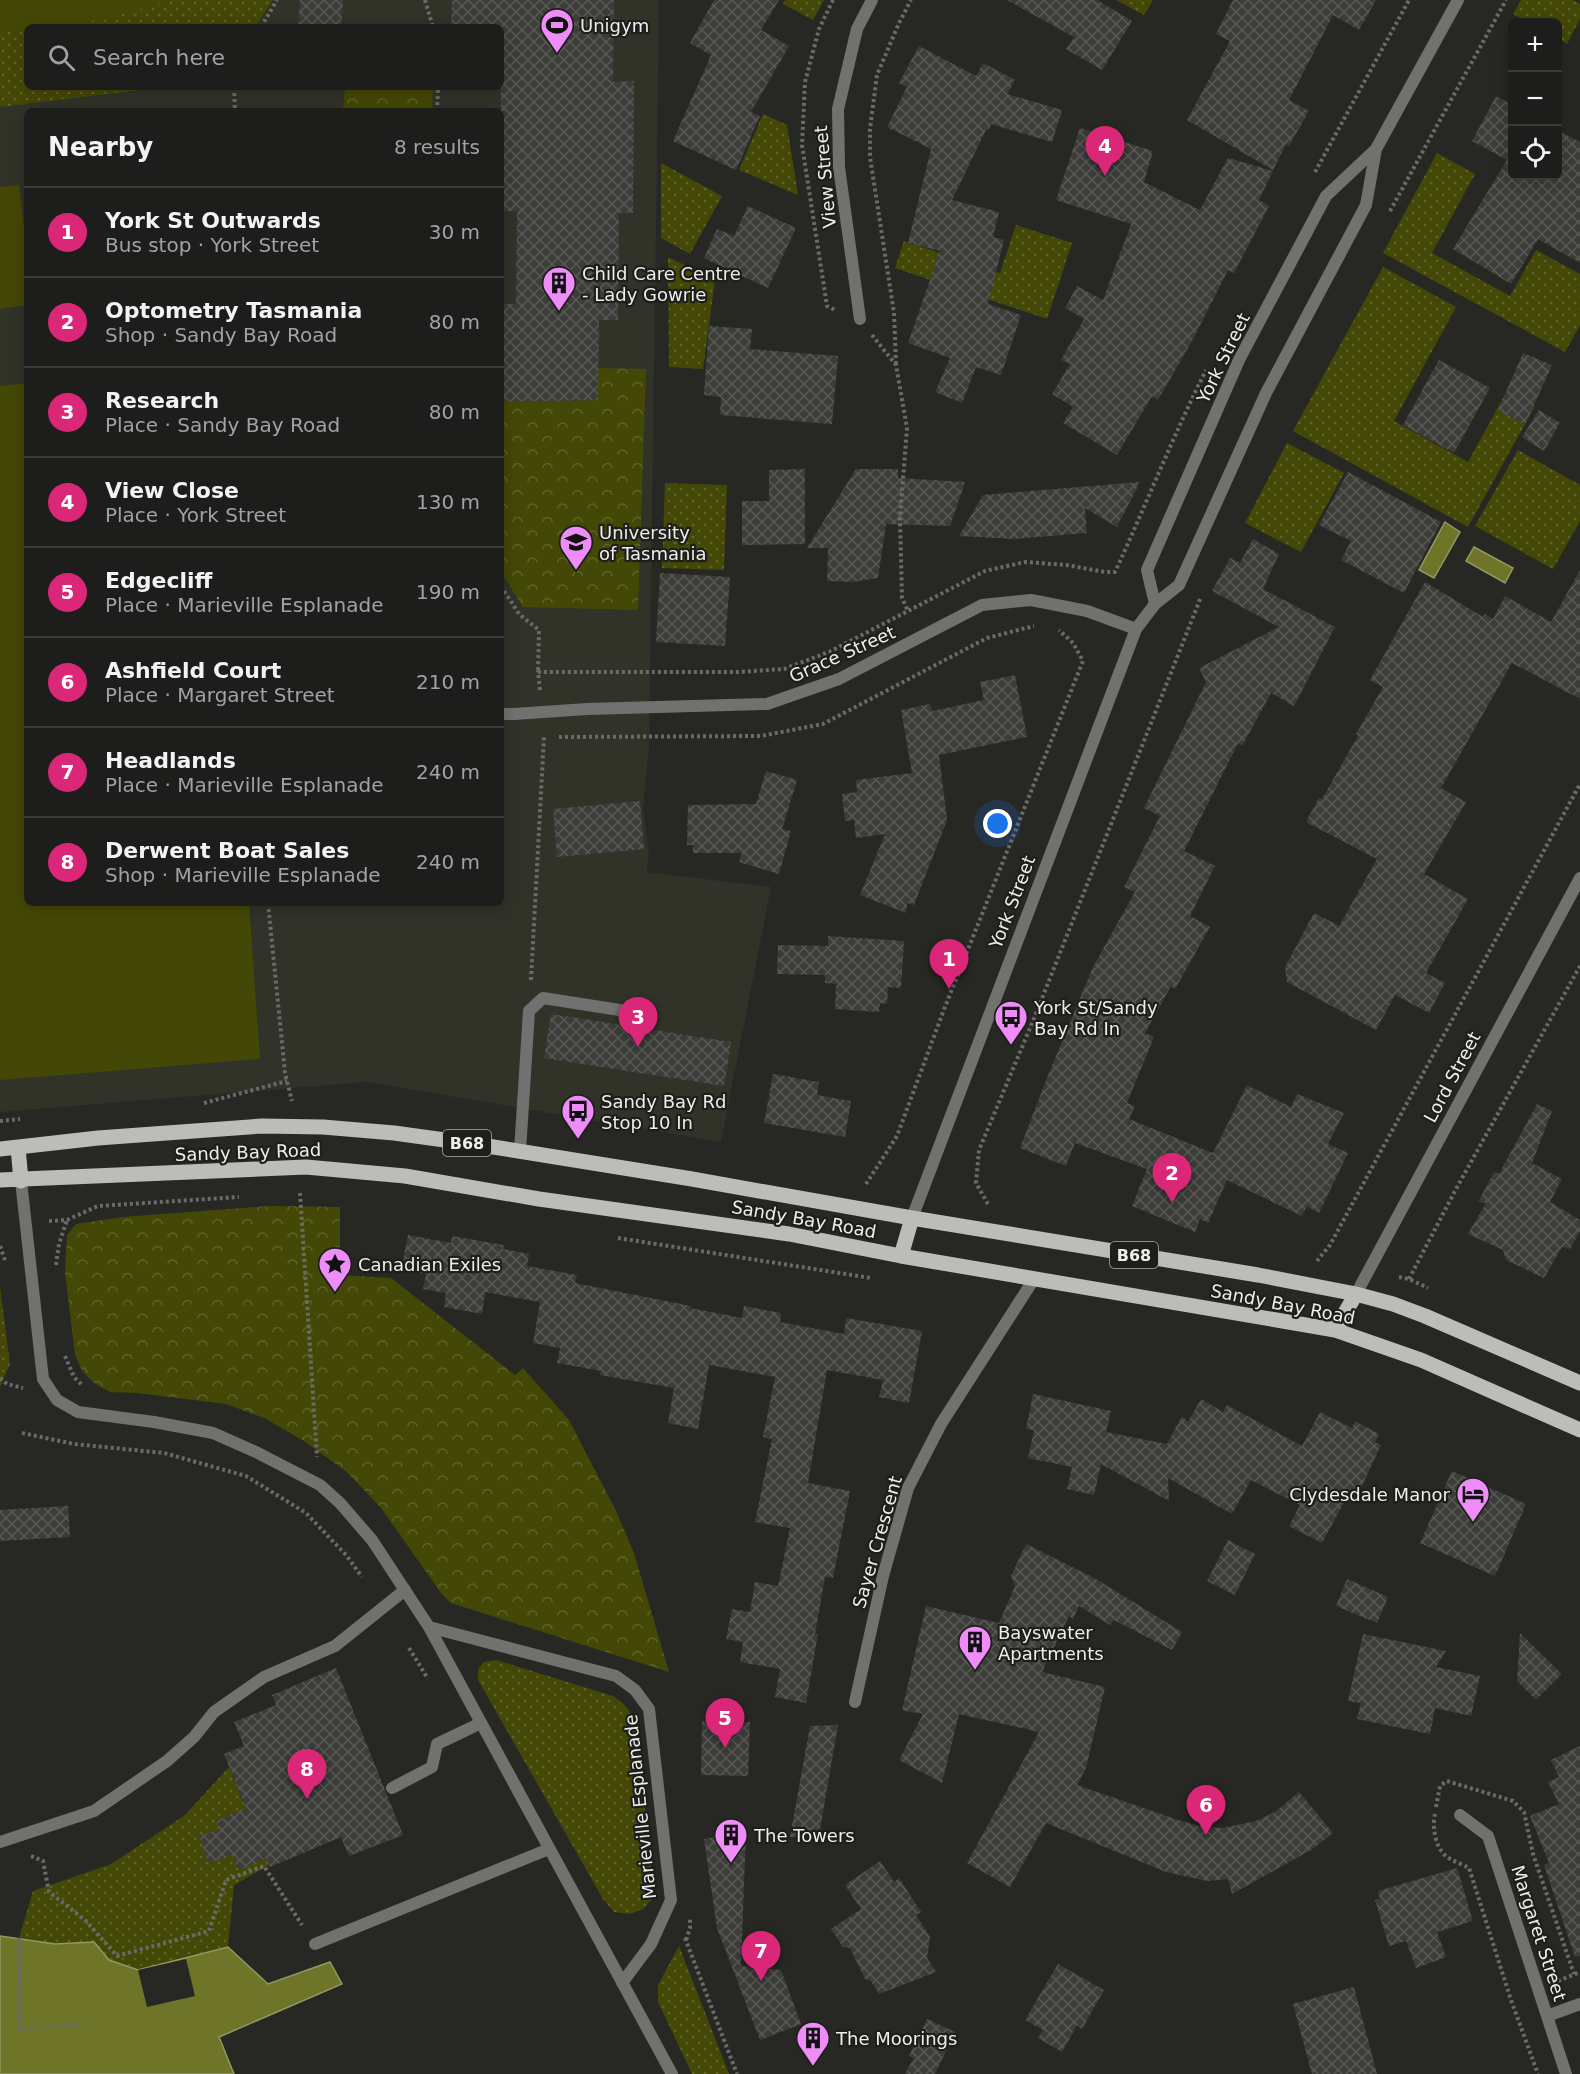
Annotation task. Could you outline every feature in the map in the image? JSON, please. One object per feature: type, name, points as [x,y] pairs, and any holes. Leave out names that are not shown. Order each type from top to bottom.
[{"type":"main road","name":"Sandy Bay Road","points":[[0,1149],[262,1126],[323,1127],[394,1133],[520,1151],[1258,1275],[1356,1294],[1425,1316],[1580,1383]]},
{"type":"main road","points":[[18,1147],[21,1180]]},
{"type":"main road","name":"Sandy Bay Road","points":[[0,1180],[306,1167],[405,1176],[539,1199],[789,1234],[901,1256],[1335,1330],[1421,1360],[1580,1430]]},
{"type":"main road","points":[[901,1256],[912,1218]]},
{"type":"main road","points":[[1335,1330],[1356,1294]]},
{"type":"street","name":"View Street","points":[[860,319],[839,167],[838,109],[857,29],[872,0]]},
{"type":"street","name":"York Street","points":[[1155,604],[1147,570],[1239,360],[1326,196],[1376,149],[1458,0]]},
{"type":"street","name":"York Street","points":[[912,1218],[1136,629],[1155,604],[1179,585],[1266,393],[1366,204],[1376,149]]},
{"type":"street","name":"Grace Street","points":[[504,714],[587,709],[767,704],[839,679],[982,605],[1031,600],[1088,611],[1136,629]]},
{"type":"street","name":"Lord Street","points":[[1356,1294],[1580,878]]},
{"type":"street","points":[[520,1151],[529,1011],[543,998],[626,1011]]},
{"type":"street","points":[[21,1180],[43,1379],[57,1400],[78,1412],[154,1422],[213,1433],[320,1485],[340,1503],[372,1540],[429,1627],[672,2074]]},
{"type":"street","name":"Sayer Crescent","points":[[855,1702],[883,1575],[908,1488],[941,1424],[1034,1279]]},
{"type":"street","points":[[0,1842],[94,1811],[167,1761],[194,1737],[214,1712],[264,1677],[335,1646],[405,1590]]},
{"type":"street","name":"Marieville Esplanade","points":[[429,1627],[616,1676],[635,1690],[649,1709],[671,1900],[651,1944],[622,1983]]},
{"type":"street","points":[[392,1788],[432,1767],[437,1744],[481,1723]]},
{"type":"street","name":"Margaret Street","points":[[1460,1815],[1488,1836],[1566,2074]]},
{"type":"street","points":[[315,1944],[549,1849]]},
{"type":"street","points":[[1547,2016],[1580,2004]]},
{"type":"path","points":[[263,24],[277,0]]},
{"type":"path","points":[[425,0],[432,24]]},
{"type":"path","points":[[911,0],[898,23],[877,75],[870,129],[870,157],[894,313],[896,365],[907,428],[900,518],[902,598],[921,638]]},
{"type":"path","points":[[1389,214],[1506,0]]},
{"type":"path","points":[[234,90],[235,108]]},
{"type":"path","points":[[437,108],[438,90]]},
{"type":"path","points":[[860,319],[896,365]]},
{"type":"path","points":[[538,672],[738,672],[784,669],[829,652],[985,571],[1025,562],[1115,572]]},
{"type":"path","points":[[504,591],[519,614],[539,630],[540,694]]},
{"type":"path","points":[[988,1204],[976,1183],[979,1150],[1033,1021],[1203,593]]},
{"type":"path","points":[[866,1185],[897,1136],[943,1012],[1083,661]]},
{"type":"path","points":[[529,1011],[544,737]]},
{"type":"path","points":[[1316,1261],[1330,1245],[1580,784]]},
{"type":"path","points":[[267,906],[287,1081],[292,1101]]},
{"type":"path","points":[[1409,1279],[1451,1198],[1580,966]]},
{"type":"path","points":[[197,1105],[287,1081]]},
{"type":"path","points":[[310,1194],[300,1193],[320,1485]]},
{"type":"path","points":[[26,1223],[67,1220],[98,1206],[241,1197]]},
{"type":"path","points":[[610,1237],[878,1279]]},
{"type":"path","points":[[22,1433],[74,1444],[164,1453],[246,1476],[306,1513],[346,1555],[362,1577]]},
{"type":"path","points":[[21,1852],[43,1861],[49,1892],[85,1920],[117,1956],[209,1931],[226,1880],[264,1866],[315,1944]]},
{"type":"path","points":[[671,1900],[737,2074]]},
{"type":"path","points":[[19,1938],[19,2030],[83,2024]]},
{"type":"path","points":[[1511,2000],[1538,2074]]},
{"type":"shaded area","name":"University of Tasmania","points":[[0,0],[659,0],[649,747],[643,811],[649,853],[647,872],[771,887],[721,1142],[366,1082],[0,1112]]},
{"type":"shaded area","points":[[1445,522],[1460,532],[1434,578],[1419,570]]},
{"type":"shaded area","points":[[1474,547],[1513,568],[1505,583],[1466,561]]},
{"type":"shaded area","points":[[0,1936],[55,1944],[94,1942],[109,1960],[138,1970],[228,1947],[268,1984],[330,1962],[342,1984],[219,2037],[234,2074],[0,2074]]},
{"type":"green space","points":[[0,0],[273,0],[257,24],[24,24],[24,90],[141,90],[0,107]]},
{"type":"green space","points":[[0,0],[169,0],[127,13],[85,22],[24,24],[24,28],[0,28]]},
{"type":"green space","points":[[785,0],[824,0],[813,20],[783,4]]},
{"type":"green space","points":[[1116,0],[1153,0],[1144,15]]},
{"type":"green space","points":[[1521,0],[1573,0],[1580,4],[1580,19],[1567,44],[1562,41],[1562,18],[1520,18],[1513,14]]},
{"type":"green space","points":[[345,90],[433,90],[432,108],[343,108]]},
{"type":"green space","points":[[763,114],[787,125],[798,195],[739,170]]},
{"type":"green space","points":[[1437,153],[1475,174],[1432,253],[1510,296],[1536,250],[1580,274],[1580,325],[1565,352],[1383,253]]},
{"type":"green space","points":[[661,163],[722,196],[690,254],[661,238]]},
{"type":"green space","points":[[19,185],[24,226],[24,305],[0,309],[0,187]]},
{"type":"green space","points":[[1016,225],[1072,243],[1047,319],[895,268],[904,241],[1000,273]]},
{"type":"green space","points":[[668,257],[715,280],[703,369],[669,367]]},
{"type":"green space","points":[[1383,267],[1456,307],[1394,421],[1468,462],[1507,391],[1535,406],[1468,527],[1293,431]]},
{"type":"green space","points":[[598,368],[646,369],[638,610],[523,607],[504,577],[504,402],[597,400]]},
{"type":"green space","points":[[24,383],[24,906],[249,906],[260,1059],[0,1080],[0,386]]},
{"type":"green space","points":[[1287,443],[1344,473],[1301,552],[1245,523]]},
{"type":"green space","points":[[1518,450],[1580,485],[1580,521],[1553,569],[1475,526]]},
{"type":"green space","points":[[665,483],[727,485],[724,570],[662,568]]},
{"type":"green space","points":[[270,1206],[340,1207],[340,1275],[391,1278],[515,1375],[523,1368],[569,1420],[616,1511],[634,1553],[669,1672],[451,1603],[441,1593],[381,1508],[347,1472],[304,1441],[264,1418],[226,1404],[110,1392],[94,1383],[82,1371],[75,1355],[65,1272],[67,1235],[76,1224],[123,1217]]},
{"type":"green space","points":[[0,1287],[10,1364],[0,1387]]},
{"type":"green space","points":[[496,1660],[613,1696],[629,1711],[635,1725],[653,1883],[652,1899],[643,1909],[630,1914],[614,1912],[603,1899],[478,1680],[478,1669],[484,1662]]},
{"type":"green space","points":[[229,1767],[269,1865],[234,1885],[228,1947],[138,1970],[109,1960],[94,1942],[55,1944],[19,1938],[33,1891],[111,1864],[184,1816]]},
{"type":"green space","points":[[679,1946],[729,2074],[692,2074],[658,2002],[658,1985]]},
{"type":"pier","points":[[186,1959],[195,1996],[147,2007],[138,1970]]},
{"type":"building","points":[[300,0],[343,0],[341,24],[298,24]]},
{"type":"building","points":[[452,0],[614,0],[613,82],[634,81],[633,213],[619,213],[618,320],[599,320],[598,400],[504,402],[504,304],[516,304],[517,211],[504,211],[504,108],[501,108],[501,90],[504,90],[504,24],[451,24]]},
{"type":"building","points":[[714,0],[779,0],[761,30],[789,46],[751,112],[760,116],[736,170],[673,141],[711,55],[690,43]]},
{"type":"building","points":[[1007,0],[1097,0],[1132,21],[1102,70],[1066,49],[1074,37]]},
{"type":"building","points":[[1233,0],[1376,0],[1359,30],[1333,15],[1289,100],[1309,111],[1289,146],[1286,144],[1273,170],[1187,120],[1230,41],[1216,34]]},
{"type":"building","points":[[919,46],[976,76],[983,63],[1015,80],[1007,94],[1062,110],[1052,142],[991,124],[952,200],[999,212],[993,237],[1004,240],[988,304],[1021,315],[1001,375],[976,367],[962,403],[935,392],[950,358],[908,343],[940,251],[908,243],[931,149],[887,127],[907,87],[899,83]]},
{"type":"building","points":[[1496,96],[1508,103],[1508,180],[1562,180],[1562,133],[1580,142],[1580,263],[1538,239],[1511,284],[1453,249],[1507,160],[1472,141]]},
{"type":"building","points":[[1080,128],[1153,151],[1144,182],[1200,210],[1228,158],[1273,171],[1259,200],[1269,206],[1234,273],[1228,270],[1192,341],[1158,400],[1152,396],[1117,455],[1063,423],[1073,407],[1052,394],[1070,364],[1061,360],[1084,319],[1065,308],[1077,286],[1103,300],[1131,224],[1056,200]]},
{"type":"building","points":[[748,206],[796,228],[768,288],[704,258],[717,229],[734,236]]},
{"type":"building","points":[[709,326],[752,329],[750,349],[838,356],[832,424],[720,415],[721,397],[704,395]]},
{"type":"building","points":[[1523,353],[1552,365],[1525,425],[1498,410]]},
{"type":"building","points":[[1439,360],[1490,388],[1454,453],[1403,425]]},
{"type":"building","points":[[1539,410],[1560,423],[1544,451],[1522,437]]},
{"type":"building","points":[[805,469],[805,544],[742,545],[742,501],[769,501],[769,470]]},
{"type":"building","points":[[856,469],[898,469],[898,478],[965,482],[950,526],[886,524],[878,578],[851,582],[827,581],[828,548],[807,548]]},
{"type":"building","points":[[1348,472],[1441,522],[1404,593],[1341,560],[1351,541],[1319,525]]},
{"type":"building","points":[[1140,482],[1117,527],[1085,508],[1087,533],[1014,539],[959,536],[983,495]]},
{"type":"building","points":[[1253,539],[1279,554],[1263,589],[1335,627],[1294,706],[1271,693],[1242,746],[1238,743],[1184,851],[1215,866],[1190,916],[1210,927],[1175,989],[1171,986],[1145,1033],[1154,1037],[1127,1103],[1135,1106],[1129,1119],[1213,1153],[1247,1085],[1291,1107],[1297,1094],[1344,1113],[1328,1144],[1348,1153],[1319,1213],[1307,1206],[1302,1216],[1227,1180],[1208,1223],[1200,1219],[1195,1232],[1132,1206],[1147,1169],[1075,1143],[1066,1166],[1020,1148],[1093,967],[1135,892],[1124,887],[1160,816],[1144,808],[1206,682],[1199,668],[1279,627],[1212,591],[1230,558],[1240,563]]},
{"type":"building","points":[[1580,570],[1580,699],[1512,663],[1441,788],[1466,802],[1424,874],[1468,899],[1426,973],[1445,983],[1429,1013],[1395,995],[1376,1030],[1287,982],[1285,967],[1314,913],[1339,926],[1377,859],[1306,822],[1358,736],[1356,734],[1383,687],[1370,680],[1425,582],[1483,617],[1485,614],[1493,619],[1505,596],[1551,622]]},
{"type":"building","points":[[660,573],[730,577],[725,646],[656,642]]},
{"type":"building","points":[[1015,675],[1027,737],[939,755],[947,820],[914,905],[907,903],[906,913],[860,895],[885,834],[856,838],[854,820],[845,821],[842,794],[857,792],[856,780],[912,773],[901,710],[930,704],[932,711],[984,700],[980,682]]},
{"type":"building","points":[[766,771],[797,780],[782,829],[791,831],[779,874],[739,862],[742,853],[693,853],[693,845],[687,845],[688,805],[756,804]]},
{"type":"building","points":[[640,801],[644,849],[557,857],[553,809]]},
{"type":"building","points":[[828,936],[904,941],[901,988],[888,987],[887,1004],[880,1003],[879,1012],[835,1009],[836,984],[825,983],[825,975],[777,974],[778,945],[828,946]]},
{"type":"building","points":[[551,1014],[731,1042],[724,1086],[544,1058]]},
{"type":"building","points":[[773,1074],[819,1082],[817,1095],[851,1101],[845,1137],[764,1123]]},
{"type":"building","points":[[1537,1104],[1552,1111],[1532,1163],[1562,1179],[1550,1202],[1580,1220],[1580,1231],[1570,1249],[1562,1247],[1544,1278],[1506,1260],[1503,1250],[1468,1234],[1486,1203],[1478,1202],[1494,1172],[1499,1174]]},
{"type":"building","points":[[408,1235],[451,1243],[452,1236],[504,1245],[503,1249],[529,1254],[527,1266],[577,1275],[575,1283],[742,1318],[744,1306],[781,1313],[780,1322],[844,1334],[846,1318],[922,1331],[909,1403],[879,1397],[883,1380],[827,1370],[808,1483],[850,1491],[833,1578],[825,1577],[806,1703],[775,1697],[780,1669],[740,1662],[743,1642],[726,1639],[732,1609],[750,1612],[755,1582],[778,1586],[790,1528],[755,1522],[772,1439],[763,1437],[775,1377],[709,1365],[698,1429],[668,1423],[674,1388],[600,1375],[601,1371],[557,1363],[560,1348],[533,1343],[540,1302],[485,1292],[482,1314],[444,1307],[446,1293],[423,1289],[426,1274],[401,1270]]},
{"type":"building","points":[[1033,1394],[1111,1411],[1106,1432],[1167,1444],[1182,1416],[1188,1422],[1201,1399],[1223,1412],[1227,1405],[1302,1446],[1320,1412],[1352,1428],[1355,1421],[1379,1434],[1375,1442],[1381,1445],[1354,1503],[1346,1499],[1322,1543],[1289,1526],[1300,1505],[1251,1480],[1232,1514],[1168,1478],[1169,1501],[1101,1464],[1094,1495],[1067,1489],[1072,1467],[1028,1458],[1034,1430],[1026,1429]]},
{"type":"building","name":"Clydesdale Manor","points":[[1452,1471],[1526,1504],[1495,1576],[1420,1543]]},
{"type":"building","points":[[68,1506],[70,1537],[0,1541],[0,1510]]},
{"type":"building","points":[[1228,1540],[1255,1554],[1235,1595],[1207,1581]]},
{"type":"building","points":[[1026,1544],[1096,1579],[1182,1632],[1172,1650],[1114,1620],[1110,1625],[1079,1606],[1073,1619],[1069,1616],[1042,1672],[1105,1687],[1086,1768],[1077,1785],[1184,1822],[1204,1827],[1223,1828],[1256,1821],[1275,1812],[1299,1792],[1333,1833],[1311,1850],[1232,1894],[1228,1879],[1207,1881],[1166,1872],[1046,1823],[1010,1887],[967,1863],[1039,1732],[959,1714],[942,1783],[899,1760],[923,1714],[902,1710],[926,1606],[999,1623],[1015,1586],[1011,1576]]},
{"type":"building","points":[[1347,1579],[1388,1597],[1377,1623],[1336,1606]]},
{"type":"building","points":[[1520,1633],[1562,1674],[1536,1700],[1517,1681]]},
{"type":"building","points":[[1363,1634],[1446,1651],[1436,1667],[1480,1676],[1471,1716],[1435,1708],[1430,1734],[1357,1719],[1361,1703],[1348,1701]]},
{"type":"building","points":[[336,1668],[403,1835],[349,1856],[341,1837],[270,1867],[266,1858],[239,1870],[232,1855],[208,1863],[199,1836],[220,1829],[216,1821],[246,1808],[224,1754],[244,1746],[234,1722],[276,1705],[272,1695]]},
{"type":"building","points":[[702,1721],[750,1722],[748,1776],[701,1775]]},
{"type":"building","points":[[838,1725],[819,1835],[790,1837],[810,1726]]},
{"type":"building","points":[[1580,1746],[1580,1956],[1575,1957],[1544,1865],[1549,1863],[1530,1816],[1559,1804],[1548,1782],[1559,1777],[1551,1760]]},
{"type":"building","points":[[746,1832],[741,1966],[781,1970],[801,2024],[760,2040],[717,1928],[704,1839]]},
{"type":"building","points":[[880,1861],[894,1882],[899,1878],[921,1912],[916,1915],[930,1937],[927,1958],[936,1972],[879,1994],[871,1981],[865,1979],[850,1948],[843,1947],[831,1929],[861,1909],[845,1885]]},
{"type":"building","points":[[1457,1868],[1473,1921],[1437,1932],[1446,1957],[1416,1968],[1406,1941],[1389,1946],[1375,1900],[1380,1899],[1378,1891]]},
{"type":"building","points":[[1058,1964],[1104,1990],[1082,2029],[1077,2025],[1062,2052],[1038,2038],[1043,2030],[1025,2020]]},
{"type":"building","points":[[1354,1987],[1377,2074],[1312,2074],[1293,2004]]},
{"type":"building","points":[[927,2019],[955,2032],[935,2074],[905,2074],[914,2058],[909,2056]]},
{"type":"place","name":"Unigym","points":[[557,54]]},
{"type":"place","name":"View Close","points":[[1105,176]]},
{"type":"place","name":"Child Care Centre - Lady Gowrie","points":[[559,312]]},
{"type":"place","name":"University of Tasmania","points":[[576,571]]},
{"type":"place","name":"York St Outwards","points":[[949,989]]},
{"type":"place","name":"York St/Sandy Bay Rd In","points":[[1011,1046]]},
{"type":"place","name":"Research","points":[[638,1047]]},
{"type":"place","name":"Sandy Bay Rd Stop 10 In","points":[[578,1140]]},
{"type":"place","name":"Optometry Tasmania","points":[[1172,1203]]},
{"type":"place","name":"Canadian Exiles","points":[[335,1293]]},
{"type":"place","name":"Clydesdale Manor","points":[[1473,1523]]},
{"type":"place","name":"Bayswater Apartments","points":[[975,1671]]},
{"type":"place","name":"Edgecliff","points":[[725,1748]]},
{"type":"place","name":"Derwent Boat Sales","points":[[307,1799]]},
{"type":"place","name":"Ashfield Court","points":[[1206,1835]]},
{"type":"place","name":"The Towers","points":[[731,1864]]},
{"type":"place","name":"Headlands","points":[[761,1981]]},
{"type":"place","name":"The Moorings","points":[[813,2067]]}]
